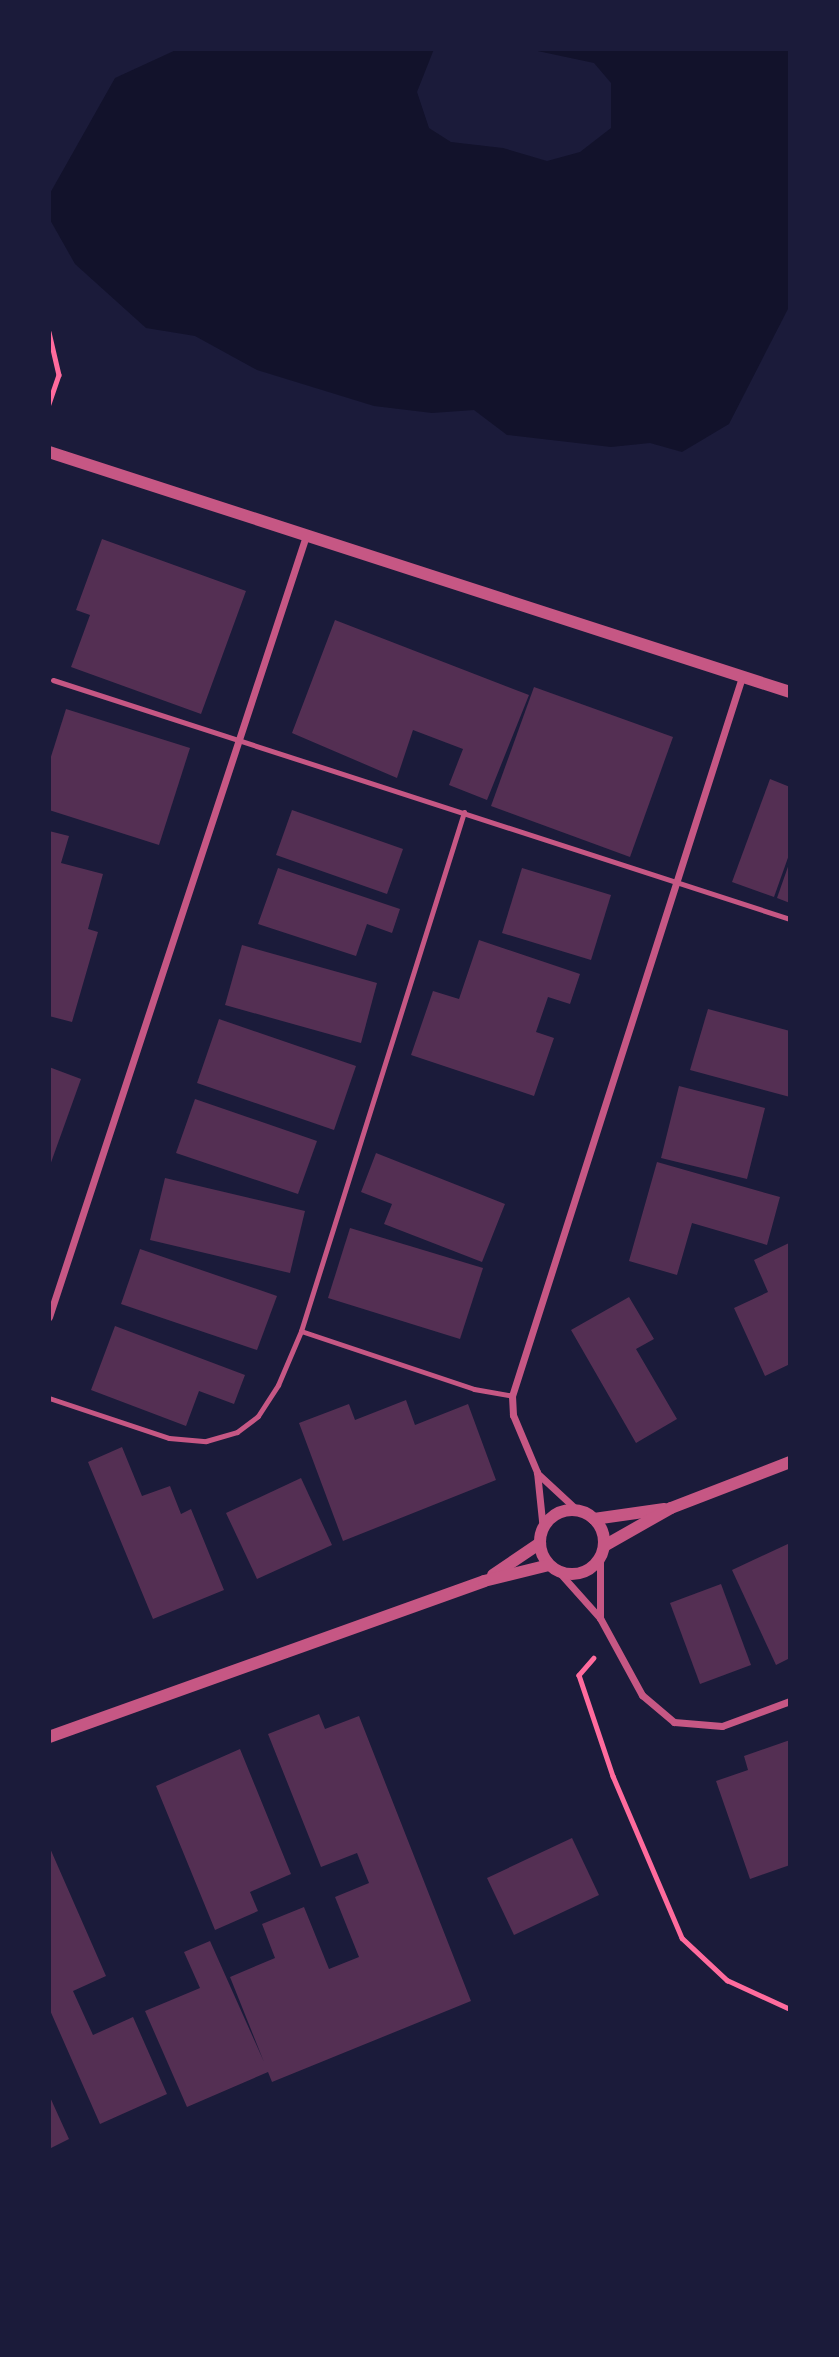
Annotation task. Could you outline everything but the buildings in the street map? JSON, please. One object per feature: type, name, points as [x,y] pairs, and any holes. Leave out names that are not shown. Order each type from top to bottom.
[{"type":"street","points":[[49,452],[790,692]]},
{"type":"street","points":[[49,1317],[306,536]]},
{"type":"street","points":[[742,677],[512,1396],[513,1415],[537,1472],[543,1530],[540,1544],[553,1568],[600,1618],[642,1695],[674,1722],[722,1726],[790,1701]]},
{"type":"street","points":[[49,1737],[484,1581],[553,1568],[582,1573],[602,1552],[671,1508],[790,1462]]},
{"type":"street","points":[[537,1472],[578,1511],[594,1519],[671,1508]]},
{"type":"street","points":[[543,1530],[557,1514],[578,1511]]},
{"type":"street","points":[[594,1519],[602,1552],[600,1618]]},
{"type":"street","points":[[484,1581],[540,1544]]},
{"type":"lane","points":[[53,680],[677,879],[790,919]]},
{"type":"lane","points":[[49,1398],[169,1438],[205,1441],[237,1432],[258,1416],[278,1385],[301,1331],[464,811]]},
{"type":"lane","points":[[301,1331],[474,1388],[512,1396]]},
{"type":"path","points":[[49,332],[59,375],[49,404]]},
{"type":"path","points":[[611,1640],[579,1675],[613,1776],[682,1938],[727,1980],[790,2009]]},
{"type":"shaded area","points":[[178,49],[434,49],[417,92],[429,128],[451,142],[503,148],[547,161],[580,152],[611,128],[611,83],[594,63],[528,49],[790,51],[790,305],[729,424],[682,452],[650,443],[611,447],[507,435],[474,410],[432,413],[374,406],[257,370],[195,336],[146,328],[75,264],[49,218],[49,195],[115,78]]}]
